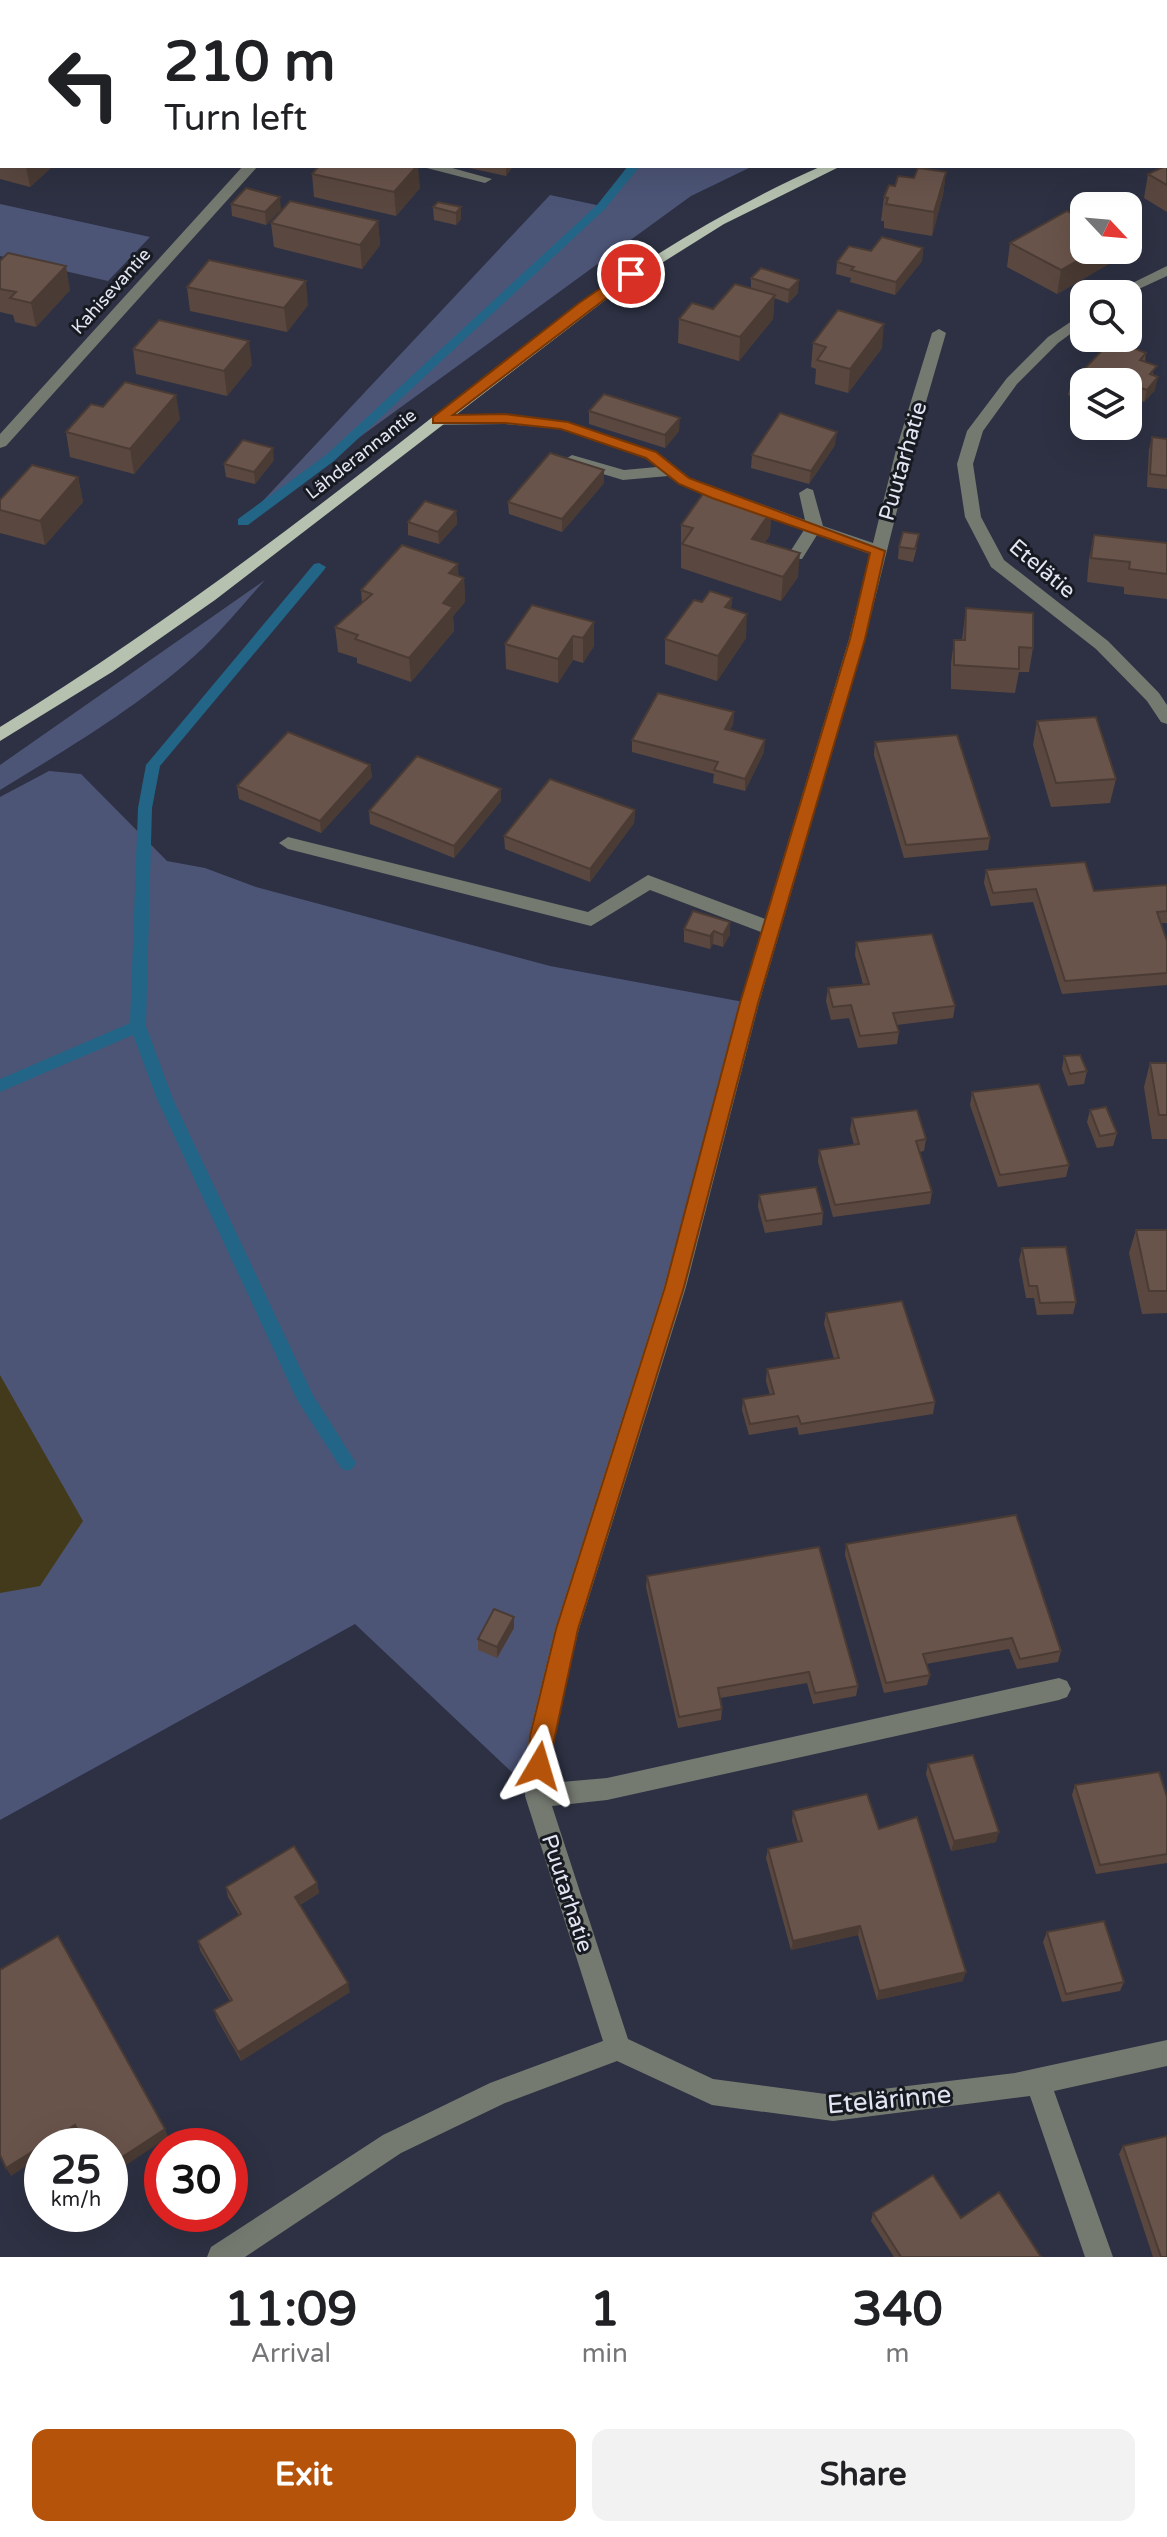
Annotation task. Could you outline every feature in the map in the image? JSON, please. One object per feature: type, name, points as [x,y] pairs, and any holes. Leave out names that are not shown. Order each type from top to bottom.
[{"type":"main road","name":"Lähderannantie","points":[[0,735],[94,677],[204,601],[583,306],[678,243],[744,205],[829,168]]},
{"type":"street","name":"Kahisevantie","points":[[0,443],[249,168]]},
{"type":"street","points":[[435,168],[485,179]]},
{"type":"street","points":[[1142,281],[1167,270]]},
{"type":"street","name":"Etelätie","points":[[1070,327],[1012,381],[975,431],[966,452],[966,485],[973,517],[997,563],[1102,645],[1153,697],[1167,718]]},
{"type":"street","name":"Puutarhatie","points":[[618,2048],[537,1796],[541,1736],[567,1629],[675,1287],[771,929],[857,639],[878,551],[939,333]]},
{"type":"street","points":[[438,420],[505,419],[563,425],[651,455],[668,471],[717,494],[815,526],[878,551]]},
{"type":"street","points":[[572,460],[623,475],[668,471]]},
{"type":"street","points":[[796,555],[815,526],[807,493]]},
{"type":"street","points":[[288,843],[591,919],[648,882],[771,929]]},
{"type":"street","points":[[537,1796],[607,1789],[1059,1689]]},
{"type":"street","points":[[221,2257],[392,2144],[499,2092],[618,2048]]},
{"type":"street","name":"Etelärinne","points":[[618,2048],[712,2092],[833,2108],[1038,2081],[1167,2053]]},
{"type":"street","points":[[1038,2081],[1099,2257]]},
{"type":"shaded area","points":[[630,168],[749,168],[691,196],[243,522],[550,195],[601,206]]},
{"type":"shaded area","points":[[0,204],[150,237],[108,281],[0,256]]},
{"type":"shaded area","points":[[265,580],[180,669],[105,724],[0,790],[0,765]]},
{"type":"shaded area","points":[[49,771],[81,774],[167,861],[205,868],[256,887],[550,966],[749,1003],[567,1629],[537,1796],[355,1624],[0,1820],[0,797]]},
{"type":"sand","points":[[0,1375],[83,1521],[40,1586],[0,1593]]},
{"type":"building","points":[[317,168],[415,168],[394,192],[312,174]]},
{"type":"building","points":[[918,168],[946,172],[934,212],[886,204],[888,198],[884,197],[889,185],[895,186],[898,176],[914,178]]},
{"type":"building","points":[[1167,168],[1167,185],[1148,174]]},
{"type":"building","points":[[246,188],[280,197],[265,212],[231,204]]},
{"type":"building","points":[[290,201],[378,221],[360,245],[271,223]]},
{"type":"building","points":[[438,202],[461,207],[456,213],[433,207]]},
{"type":"building","points":[[1067,211],[1070,212],[1072,264],[1061,270],[1010,243]]},
{"type":"building","points":[[882,237],[923,248],[896,282],[851,270],[854,267],[837,262],[849,246],[871,251]]},
{"type":"building","points":[[8,253],[66,266],[31,303],[10,298],[16,292],[0,289],[0,261]]},
{"type":"building","points":[[209,260],[306,281],[284,308],[187,287]]},
{"type":"building","points":[[761,268],[799,280],[789,290],[751,278]]},
{"type":"building","points":[[735,284],[775,295],[740,337],[679,319],[692,303],[713,309]]},
{"type":"building","points":[[838,310],[884,324],[850,369],[817,360],[826,347],[813,343]]},
{"type":"building","points":[[159,320],[249,341],[224,371],[133,349]]},
{"type":"building","points":[[1142,351],[1146,353],[1140,360],[1157,366],[1150,374],[1158,377],[1147,390],[1142,388],[1142,368],[1085,368],[1101,352]]},
{"type":"building","points":[[125,382],[176,395],[130,449],[66,432],[91,404],[103,407]]},
{"type":"building","points":[[604,394],[680,418],[665,435],[589,411]]},
{"type":"building","points":[[780,413],[837,432],[811,471],[752,455]]},
{"type":"building","points":[[1152,437],[1167,439],[1167,476],[1150,474]]},
{"type":"building","points":[[243,440],[273,448],[254,472],[224,464]]},
{"type":"building","points":[[550,453],[604,470],[562,519],[508,502]]},
{"type":"building","points":[[32,465],[78,477],[40,521],[0,510],[0,500]]},
{"type":"building","points":[[705,491],[771,511],[752,539],[800,553],[783,577],[682,544],[693,528],[681,525]]},
{"type":"building","points":[[425,501],[456,511],[438,532],[408,522]]},
{"type":"building","points":[[903,532],[919,534],[915,549],[899,547]]},
{"type":"building","points":[[1094,535],[1167,543],[1167,574],[1129,569],[1130,562],[1091,558]]},
{"type":"building","points":[[402,545],[458,564],[449,573],[464,578],[443,603],[453,607],[409,658],[355,639],[358,635],[335,627],[372,594],[361,590]]},
{"type":"building","points":[[710,591],[732,598],[725,607],[747,614],[718,656],[665,639],[694,600],[702,602]]},
{"type":"building","points":[[532,605],[594,622],[583,638],[573,636],[558,659],[505,644]]},
{"type":"building","points":[[966,608],[1033,613],[1033,648],[1019,647],[1019,669],[954,665],[954,640],[965,640]]},
{"type":"building","points":[[658,693],[734,712],[725,729],[765,740],[745,779],[714,770],[718,762],[632,740]]},
{"type":"building","points":[[1096,717],[1116,779],[1056,783],[1037,721]]},
{"type":"building","points":[[288,732],[370,765],[320,821],[237,786]]},
{"type":"building","points":[[957,735],[990,838],[906,845],[875,742]]},
{"type":"building","points":[[417,756],[501,789],[454,846],[369,811]]},
{"type":"building","points":[[550,779],[635,810],[590,869],[504,836]]},
{"type":"building","points":[[1085,862],[1094,891],[1167,885],[1167,911],[1157,912],[1167,941],[1167,973],[1065,981],[1036,889],[993,893],[986,870]]},
{"type":"building","points":[[693,911],[730,922],[723,935],[714,931],[710,936],[684,929]]},
{"type":"building","points":[[932,934],[955,1006],[893,1013],[899,1032],[860,1036],[851,1005],[833,1007],[828,988],[869,984],[856,942]]},
{"type":"building","points":[[1080,1055],[1087,1071],[1070,1074],[1064,1056]]},
{"type":"building","points":[[1150,1063],[1167,1063],[1167,1115],[1159,1115]]},
{"type":"building","points":[[1039,1084],[1069,1165],[1000,1175],[972,1092]]},
{"type":"building","points":[[1106,1107],[1117,1133],[1100,1136],[1090,1110]]},
{"type":"building","points":[[917,1110],[926,1139],[916,1141],[932,1192],[835,1205],[819,1150],[859,1144],[852,1118]]},
{"type":"building","points":[[816,1187],[823,1213],[766,1221],[759,1195]]},
{"type":"building","points":[[1136,1230],[1167,1230],[1167,1291],[1149,1291]]},
{"type":"building","points":[[1066,1247],[1076,1302],[1040,1303],[1037,1286],[1029,1286],[1022,1248]]},
{"type":"building","points":[[902,1301],[935,1402],[801,1424],[798,1416],[750,1424],[743,1399],[774,1394],[767,1369],[839,1358],[826,1313]]},
{"type":"building","points":[[1016,1515],[1061,1651],[1020,1659],[1012,1638],[923,1654],[930,1675],[886,1683],[846,1544]]},
{"type":"building","points":[[819,1547],[858,1686],[815,1693],[809,1672],[718,1688],[722,1709],[679,1717],[647,1576]]},
{"type":"building","points":[[494,1609],[514,1617],[497,1647],[478,1639]]},
{"type":"building","points":[[973,1755],[999,1832],[954,1841],[928,1764]]},
{"type":"building","points":[[1159,1772],[1167,1797],[1167,1854],[1100,1865],[1075,1785]]},
{"type":"building","points":[[867,1794],[879,1829],[917,1817],[966,1972],[879,1991],[860,1926],[793,1941],[768,1849],[802,1841],[793,1811]]},
{"type":"building","points":[[294,1846],[317,1883],[295,1897],[348,1983],[238,2052],[214,2010],[232,2000],[198,1941],[241,1914],[226,1887]]},
{"type":"building","points":[[1104,1921],[1124,1982],[1066,1994],[1047,1932]]},
{"type":"building","points":[[58,1936],[164,2128],[144,2128],[144,2143],[128,2153],[128,2128],[77,2128],[75,2125],[70,2128],[24,2128],[24,2157],[6,2168],[0,2155],[0,1970]]},
{"type":"building","points":[[1167,2136],[1167,2257],[1161,2257],[1123,2146]]},
{"type":"building","points":[[933,2175],[961,2218],[999,2192],[1041,2257],[901,2257],[873,2213]]},
{"type":"waterway","points":[[243,522],[330,458],[601,207],[632,168]]},
{"type":"waterway","points":[[138,1026],[145,808],[153,765],[319,567]]},
{"type":"waterway","points":[[0,1086],[138,1026]]},
{"type":"waterway","points":[[138,1026],[165,1099],[306,1400],[347,1463]]},
{"type":"route","points":[[539,1766],[541,1736],[567,1629],[675,1287],[749,1003],[857,639],[878,551],[684,481],[651,455],[563,425],[534,420],[438,420],[583,306],[631,274]]}]
